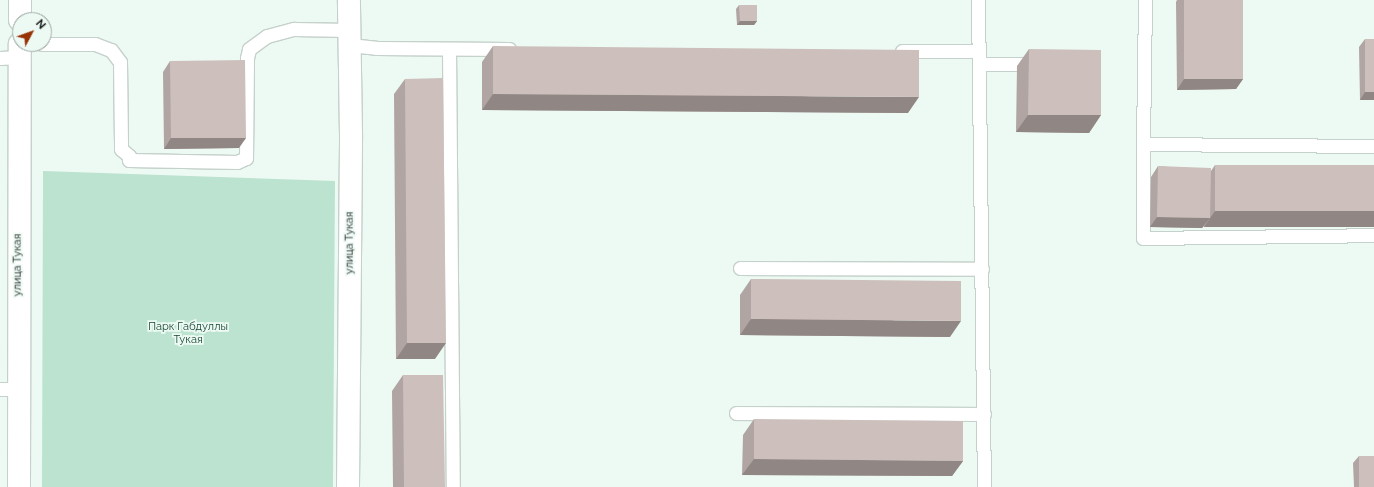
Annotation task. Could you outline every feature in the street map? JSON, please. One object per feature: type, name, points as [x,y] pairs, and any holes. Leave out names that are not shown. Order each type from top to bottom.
[{"type":"street","points":[[20,0],[20,12]]},
{"type":"street","name":"улица Тукая","points":[[348,487],[351,134],[349,0]]},
{"type":"street","name":"улица Тукая","points":[[13,53],[9,389],[19,487]]},
{"type":"lane","points":[[978,0],[980,64],[984,487]]},
{"type":"lane","points":[[1145,0],[1143,238],[1374,235]]},
{"type":"lane","points":[[52,44],[95,44],[111,50],[120,62],[121,149],[129,156],[129,160],[237,162],[246,158],[247,58],[249,49],[267,36],[294,29],[349,38],[376,48],[520,49]]},
{"type":"lane","points":[[449,49],[453,487]]},
{"type":"lane","points":[[892,51],[979,51]]},
{"type":"lane","points":[[980,64],[1048,64]]},
{"type":"lane","points":[[1143,144],[1374,146]]},
{"type":"lane","points":[[740,268],[982,269]]},
{"type":"lane","points":[[736,413],[984,414]]},
{"type":"green space","name":"Парк Габдуллы Тукая","points":[[43,171],[335,181],[333,487],[42,487]]},
{"type":"building","points":[[1184,0],[1243,0],[1243,79],[1184,79]]},
{"type":"building","points":[[739,5],[757,5],[757,21],[740,21]]},
{"type":"building","points":[[1365,39],[1374,39],[1374,92],[1365,92]]},
{"type":"building","points":[[493,46],[919,50],[919,97],[493,94]]},
{"type":"building","points":[[1029,49],[1101,50],[1101,115],[1028,115]]},
{"type":"building","points":[[245,60],[246,138],[171,138],[170,61]]},
{"type":"building","points":[[443,78],[446,343],[407,343],[405,79]]},
{"type":"building","points":[[1215,165],[1374,165],[1374,211],[1215,211]]},
{"type":"building","points":[[1158,166],[1211,168],[1210,218],[1157,217]]},
{"type":"building","points":[[751,279],[961,281],[961,321],[751,319]]},
{"type":"building","points":[[403,375],[443,375],[445,487],[404,487]]},
{"type":"building","points":[[754,419],[963,421],[963,461],[754,459]]},
{"type":"building","points":[[1359,456],[1374,456],[1374,487],[1359,487]]}]
